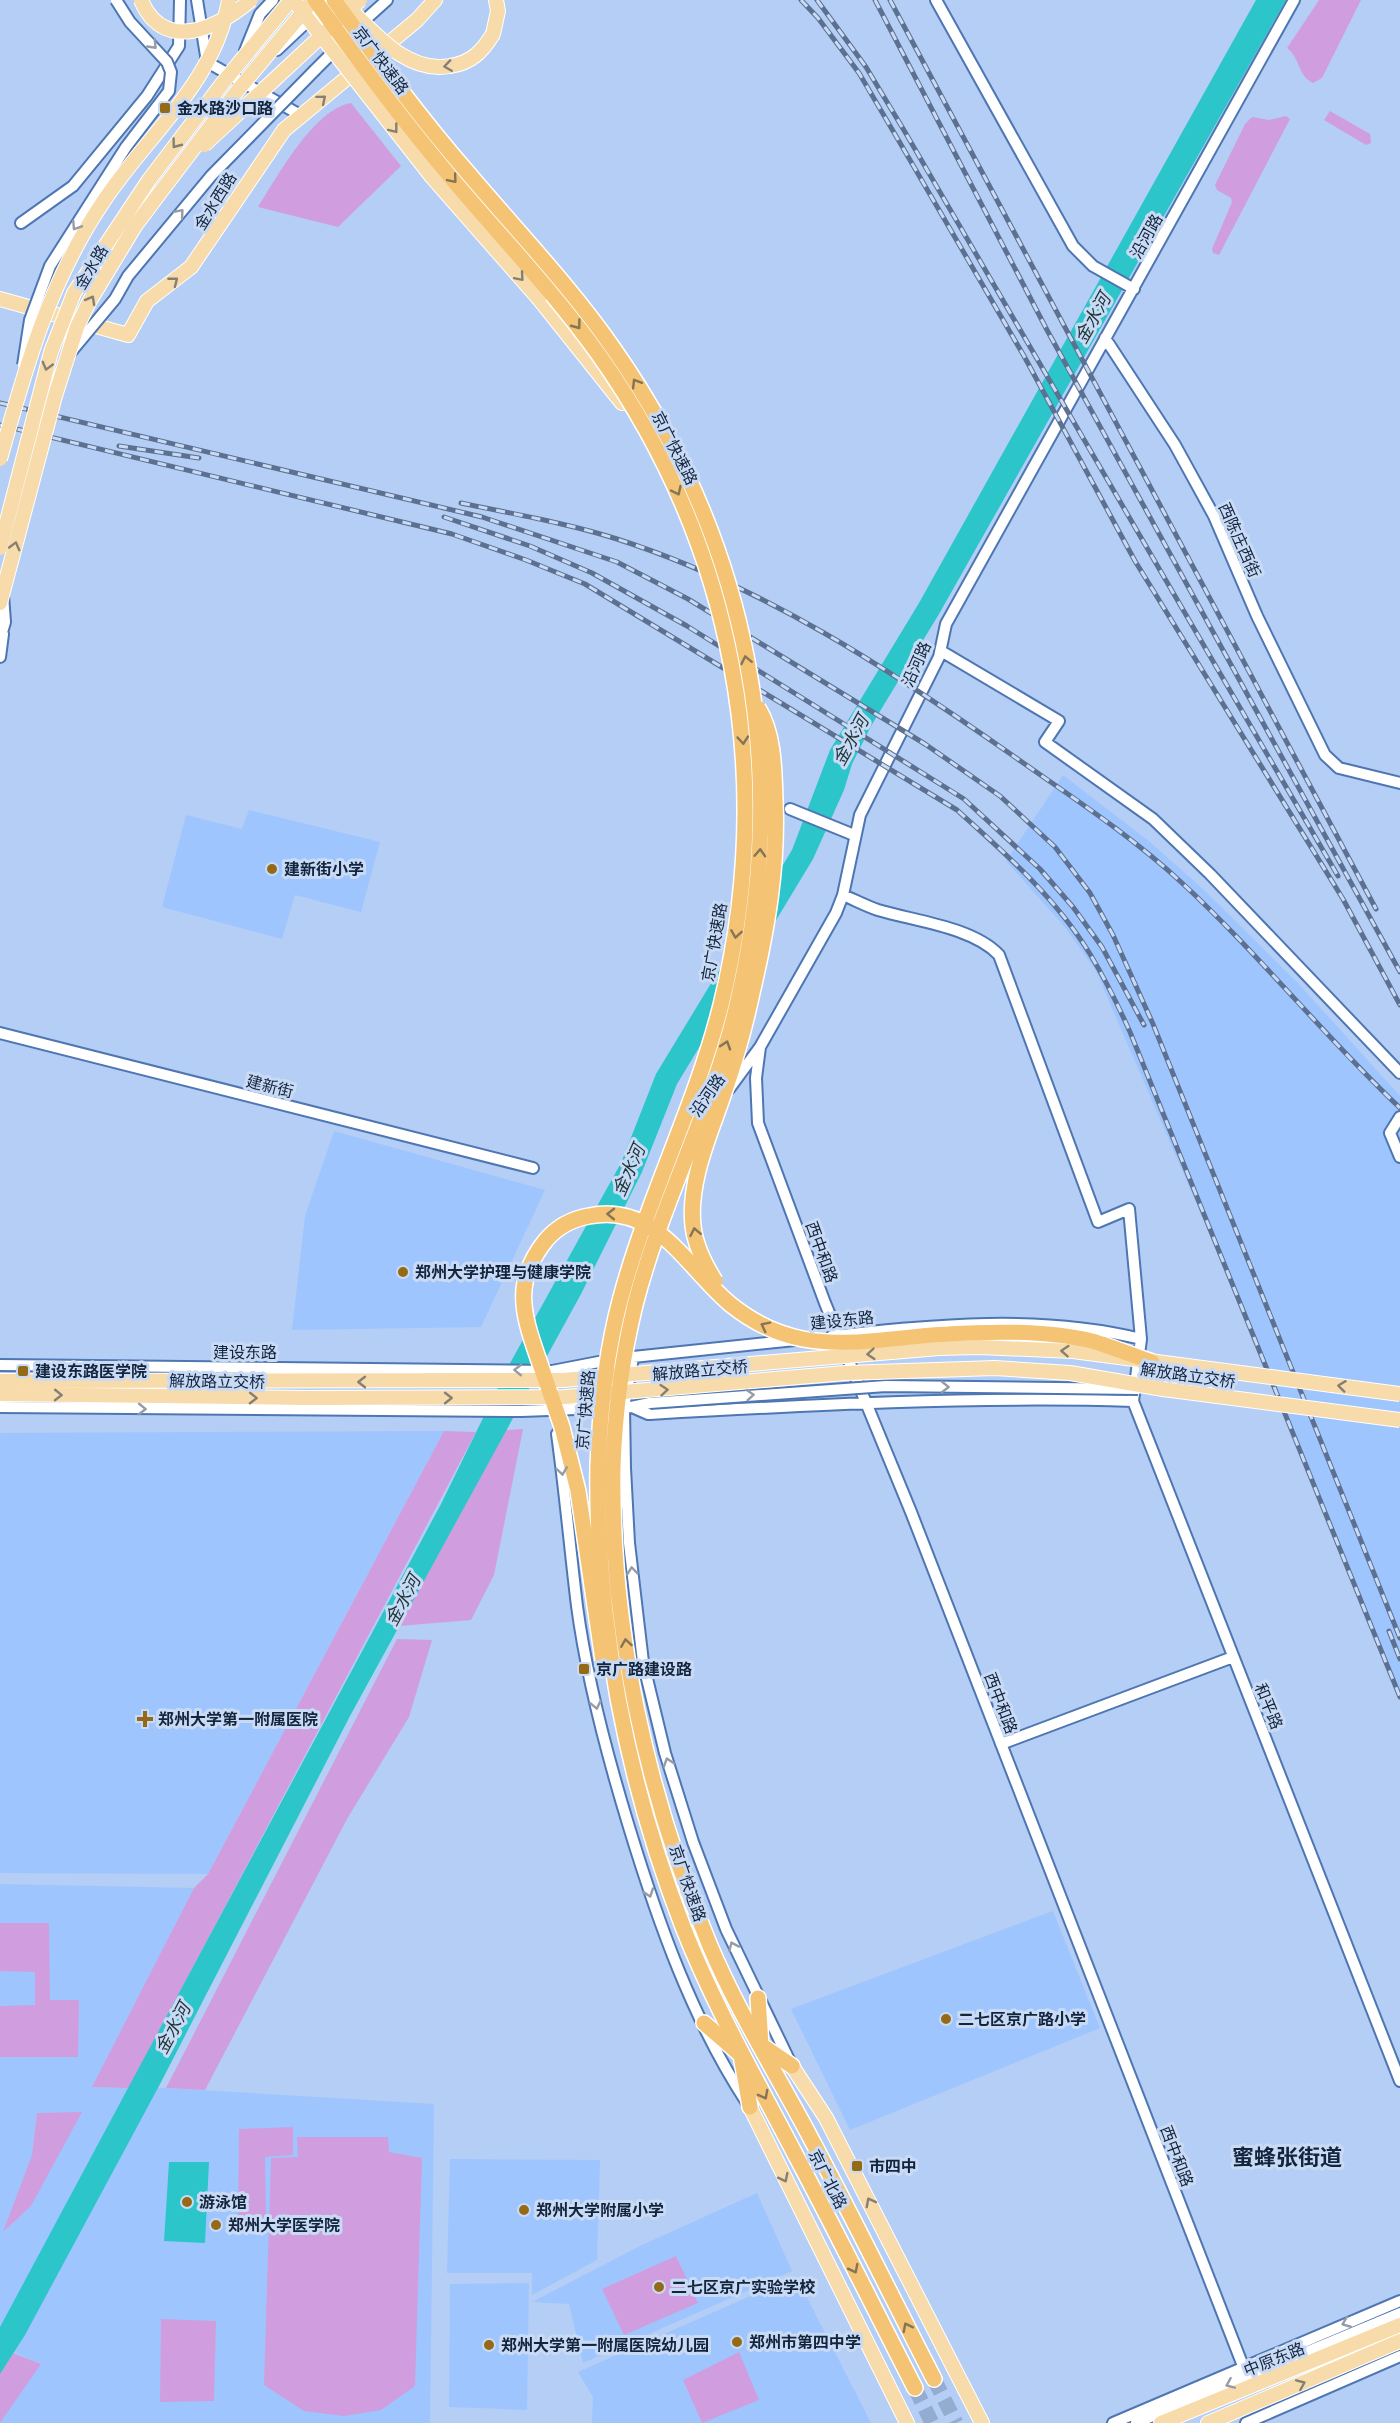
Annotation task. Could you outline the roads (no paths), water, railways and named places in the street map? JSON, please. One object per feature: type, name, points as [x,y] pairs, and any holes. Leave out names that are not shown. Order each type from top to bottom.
[{"type":"highway","name":"京广快速路","points":[[314,0],[407,123],[568,313],[616,380],[658,451],[690,519],[711,580],[729,655],[744,737],[746,814],[739,912],[721,1004],[706,1055],[623,1291],[603,1396],[597,1498],[604,1590],[619,1694],[644,1807],[672,1896],[709,1987]]},
{"type":"highway","name":"京广快速路","points":[[332,0],[418,114],[580,304],[653,409],[693,487],[718,552],[744,651],[759,735],[762,814],[750,946],[728,1040],[636,1303],[619,1390],[613,1476],[621,1608],[640,1723],[680,1863],[725,1980]]},
{"type":"highway","points":[[729,1303],[703,1258],[693,1226],[694,1205],[704,1150],[734,1064],[752,995],[773,891],[776,825],[768,725],[754,702]]},
{"type":"highway","points":[[644,1807],[627,1775],[619,1744],[599,1637],[578,1491],[562,1426],[525,1321],[524,1285],[534,1257],[560,1227],[573,1219],[597,1214],[618,1214],[640,1220],[672,1243],[729,1303],[770,1329],[810,1340],[853,1341],[950,1334],[1024,1334],[1092,1341],[1152,1362]]},
{"type":"highway","name":"京广北路","points":[[725,1980],[934,2379]]},
{"type":"highway","name":"京广北路","points":[[709,1987],[915,2388]]},
{"type":"highway","points":[[758,1998],[761,2045],[792,2066]]},
{"type":"highway","points":[[704,2023],[741,2055],[750,2107]]},
{"type":"main road","points":[[141,0],[145,9],[159,23],[172,30],[189,31],[214,26],[251,0]]},
{"type":"main road","points":[[0,459],[20,386],[64,268],[103,201],[182,104],[199,79],[220,38],[229,0]]},
{"type":"main road","points":[[292,0],[432,177],[598,370],[658,451]]},
{"type":"main road","name":"金水路","points":[[0,548],[51,352],[74,293],[122,217],[242,59],[292,0]]},
{"type":"main road","name":"金水路","points":[[1,598],[66,357],[89,302],[135,226],[256,67],[314,0]]},
{"type":"main road","points":[[341,0],[404,57],[414,63],[444,67],[470,61],[486,45],[496,23],[496,0]]},
{"type":"main road","points":[[175,173],[360,0]]},
{"type":"main road","name":"金水西路","points":[[0,299],[128,335],[147,301],[191,267],[213,238],[263,158],[284,130],[417,20],[435,0]]},
{"type":"main road","name":"解放路立交桥","points":[[0,1381],[563,1380],[939,1348],[979,1347],[1073,1351],[1400,1394]]},
{"type":"main road","name":"解放路立交桥","points":[[0,1394],[304,1398],[565,1397],[845,1373],[994,1368],[1070,1373],[1163,1389],[1400,1420]]},
{"type":"main road","points":[[792,2066],[847,2158],[982,2423]]},
{"type":"main road","points":[[750,2107],[907,2423]]},
{"type":"main road","name":"中原东路","points":[[1161,2423],[1400,2325]]},
{"type":"main road","name":"中原东路","points":[[1208,2423],[1400,2341]]},
{"type":"street","points":[[20,386],[30,320],[50,266],[126,147],[169,91],[171,72],[167,62],[130,22],[116,0]]},
{"type":"street","points":[[21,223],[73,186],[147,96],[179,46],[180,0]]},
{"type":"street","points":[[197,0],[203,52],[207,62],[302,116]]},
{"type":"street","points":[[242,59],[260,14],[273,0]]},
{"type":"street","points":[[256,67],[295,36],[332,0]]},
{"type":"street","points":[[66,357],[115,299],[128,276],[212,176],[367,16],[387,0]]},
{"type":"street","points":[[936,0],[1073,246],[1093,266],[1131,287]]},
{"type":"street","name":"沿河路","points":[[614,1359],[642,1258],[671,1177],[717,1104],[760,1047],[836,913],[843,896],[854,835],[873,784],[941,651],[946,624],[1131,287],[1294,0]]},
{"type":"street","name":"西陈庄西街","points":[[1105,338],[1175,445],[1214,516],[1257,616],[1325,755],[1339,768],[1400,783]]},
{"type":"street","points":[[0,657],[5,622],[1,598]]},
{"type":"street","points":[[0,639],[5,622]]},
{"type":"street","points":[[941,651],[1059,721],[1045,742],[1153,819],[1210,874],[1400,1073]]},
{"type":"street","points":[[790,809],[854,835]]},
{"type":"street","name":"和平路","points":[[843,896],[875,909],[968,935],[986,943],[999,955],[1098,1222],[1129,1209],[1141,1339],[1133,1401],[1400,2081]]},
{"type":"street","name":"建新街","points":[[0,1033],[533,1168]]},
{"type":"street","name":"西中和路","points":[[760,1047],[756,1078],[758,1123],[838,1336],[1001,1744],[1243,2366]]},
{"type":"street","points":[[1400,1117],[1390,1134],[1400,1157]]},
{"type":"street","name":"建设东路","points":[[0,1365],[550,1371],[614,1359],[911,1328],[1028,1324],[1094,1329],[1141,1339]]},
{"type":"street","points":[[633,1358],[627,1407],[629,1543],[643,1662],[653,1708],[693,1842],[726,1929],[792,2066]]},
{"type":"street","points":[[550,1371],[578,1606],[606,1751],[648,1890],[672,1954],[704,2023]]},
{"type":"street","points":[[0,1407],[521,1411],[627,1407],[650,1403],[886,1386],[1163,1389]]},
{"type":"street","points":[[627,1407],[648,1414],[866,1403],[1029,1398],[1133,1401]]},
{"type":"street","points":[[1001,1744],[1233,1657]]},
{"type":"street","points":[[1113,2423],[1400,2301]]},
{"type":"street","points":[[1136,2423],[1400,2313]]},
{"type":"street","points":[[1246,2423],[1400,2356]]},
{"type":"water","name":"金水河","points":[[1256,0],[1286,0],[939,614],[871,726],[852,764],[844,790],[813,859],[677,1084],[642,1172],[581,1294],[350,1716],[159,2086],[25,2335],[0,2374],[0,2327],[441,1504],[509,1365],[621,1163],[656,1074],[792,850],[830,750],[919,603]]},
{"type":"water","name":"游泳馆","points":[[169,2162],[209,2162],[205,2243],[164,2241]]},
{"type":"tunnel","points":[[934,2379],[956,2423]]},
{"type":"tunnel","points":[[915,2388],[932,2423]]},
{"type":"railway","points":[[801,0],[818,18],[859,73],[1024,356],[1135,561],[1343,899],[1400,1005]]},
{"type":"railway","points":[[817,0],[866,67],[905,132],[1338,876]]},
{"type":"railway","points":[[875,0],[1047,330],[1400,972]]},
{"type":"railway","points":[[890,0],[1376,909]]},
{"type":"railway","points":[[0,403],[482,517],[617,562],[688,599],[925,744],[1000,796],[1055,847],[1090,893],[1113,935],[1153,1024],[1400,1638]]},
{"type":"railway","points":[[0,425],[452,534],[585,584],[957,810],[975,826],[1029,877],[1062,914],[1090,954],[1116,1002],[1400,1697]]},
{"type":"railway","points":[[119,446],[199,458]]},
{"type":"railway","points":[[461,503],[579,528],[670,558],[773,605],[919,691],[1099,816],[1161,864],[1237,937],[1400,1108]]},
{"type":"railway","points":[[444,517],[530,546],[592,573],[687,626],[964,799],[1040,869],[1073,907],[1102,947],[1144,1025]]},
{"type":"railway","points":[[1389,1631],[1400,1659]]},
{"type":"place","name":"金水路沙口路","points":[[165,108]]},
{"type":"place","name":"建新街小学","points":[[272,869]]},
{"type":"place","name":"郑州大学护理与健康学院","points":[[403,1272]]},
{"type":"place","name":"建设东路医学院","points":[[23,1371]]},
{"type":"place","name":"京广路建设路","points":[[584,1669]]},
{"type":"place","name":"郑州大学第一附属医院","points":[[145,1719]]},
{"type":"place","name":"二七区京广路小学","points":[[946,2019]]},
{"type":"place","name":"市四中","points":[[857,2166]]},
{"type":"place","name":"游泳馆","points":[[187,2202]]},
{"type":"place","name":"郑州大学附属小学","points":[[524,2210]]},
{"type":"place","name":"郑州大学医学院","points":[[216,2225]]},
{"type":"place","name":"二七区京广实验学校","points":[[659,2287]]},
{"type":"place","name":"郑州市第四中学","points":[[737,2342]]},
{"type":"place","name":"郑州大学第一附属医院幼儿园","points":[[489,2345]]},
{"type":"district","name":"蜜蜂张街道","points":[[1287,2157]]}]
